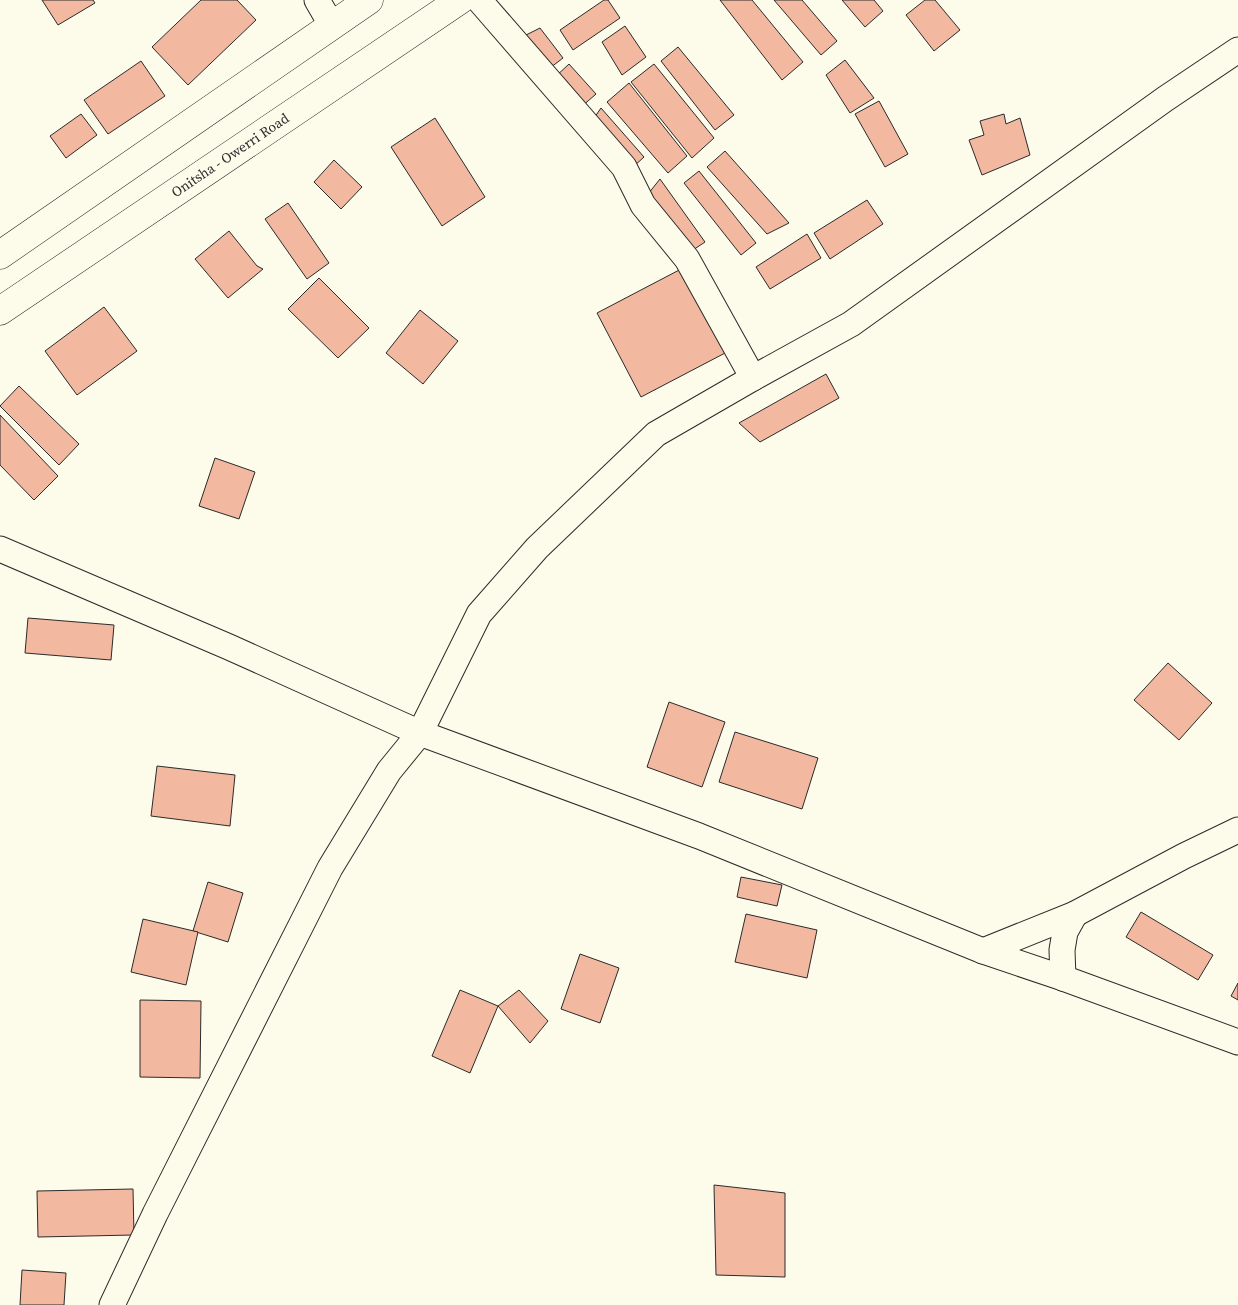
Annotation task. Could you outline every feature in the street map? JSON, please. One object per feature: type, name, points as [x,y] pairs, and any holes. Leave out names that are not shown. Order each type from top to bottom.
[{"type":"highway","points":[[0,254],[369,0]]},
{"type":"highway","name":"Onitsha - Owerri Road","points":[[0,311],[460,0]]},
{"type":"street","points":[[317,0],[332,26]]},
{"type":"street","points":[[479,0],[624,167],[643,205],[687,260],[753,378]]},
{"type":"street","points":[[112,1305],[330,868],[389,771],[420,733],[479,614],[537,548],[656,434],[851,324],[1165,99],[1238,50]]},
{"type":"street","points":[[0,550],[229,647],[420,733],[700,836],[982,951],[1063,978],[1238,1042]]},
{"type":"street","points":[[982,951],[1075,914],[1184,856],[1238,830]]},
{"type":"street","points":[[1063,978],[1062,950],[1065,932],[1075,914]]},
{"type":"building","points":[[42,0],[93,0],[95,3],[58,25]]},
{"type":"building","points":[[201,0],[237,0],[256,20],[188,85],[152,47]]},
{"type":"building","points":[[604,0],[608,0],[620,18],[573,50],[560,30]]},
{"type":"building","points":[[720,0],[752,0],[803,62],[782,80]]},
{"type":"building","points":[[774,0],[802,0],[837,41],[821,55]]},
{"type":"building","points":[[842,0],[874,0],[883,11],[865,27]]},
{"type":"building","points":[[925,0],[935,0],[960,30],[934,51],[906,15]]},
{"type":"building","points":[[625,26],[646,57],[622,75],[602,42]]},
{"type":"building","points":[[540,28],[563,58],[546,71],[520,38]]},
{"type":"building","points":[[678,47],[734,115],[715,130],[661,61]]},
{"type":"building","points":[[845,60],[874,98],[850,113],[826,75]]},
{"type":"building","points":[[141,61],[165,96],[108,134],[84,100]]},
{"type":"building","points":[[569,64],[596,94],[580,108],[554,78]]},
{"type":"building","points":[[654,64],[714,138],[692,158],[631,82]]},
{"type":"building","points":[[629,83],[687,156],[668,173],[607,102]]},
{"type":"building","points":[[879,101],[908,154],[885,167],[855,114]]},
{"type":"building","points":[[601,108],[644,157],[632,168],[592,121]]},
{"type":"building","points":[[81,114],[97,135],[66,158],[50,136]]},
{"type":"building","points":[[1004,114],[1006,124],[1020,118],[1030,155],[982,175],[969,140],[984,135],[980,121]]},
{"type":"building","points":[[435,118],[485,197],[442,226],[391,147]]},
{"type":"building","points":[[725,151],[789,223],[767,234],[707,167]]},
{"type":"building","points":[[334,160],[362,187],[341,209],[314,182]]},
{"type":"building","points":[[699,171],[756,243],[741,255],[684,183]]},
{"type":"building","points":[[660,179],[705,242],[690,252],[648,194]]},
{"type":"building","points":[[867,200],[883,224],[830,259],[814,233]]},
{"type":"building","points":[[288,203],[329,263],[307,279],[265,219]]},
{"type":"building","points":[[229,231],[257,266],[263,269],[228,298],[195,259]]},
{"type":"building","points":[[807,234],[821,258],[770,289],[756,267]]},
{"type":"building","points":[[683,268],[727,352],[641,397],[597,313]]},
{"type":"building","points":[[319,278],[369,328],[338,358],[288,309]]},
{"type":"building","points":[[104,307],[137,351],[77,395],[45,351]]},
{"type":"building","points":[[420,310],[458,341],[423,384],[386,353]]},
{"type":"building","points":[[826,374],[839,398],[760,442],[739,423]]},
{"type":"building","points":[[19,386],[79,444],[59,465],[0,406]]},
{"type":"building","points":[[0,415],[58,476],[34,500],[0,465]]},
{"type":"building","points":[[215,458],[255,472],[239,519],[199,506]]},
{"type":"building","points":[[28,618],[114,625],[111,660],[25,653]]},
{"type":"building","points":[[1168,663],[1212,703],[1179,740],[1134,700]]},
{"type":"building","points":[[669,702],[725,722],[702,787],[647,767]]},
{"type":"building","points":[[735,732],[818,758],[802,809],[719,782]]},
{"type":"building","points":[[157,766],[235,775],[230,826],[151,816]]},
{"type":"building","points":[[741,877],[782,885],[777,906],[737,897]]},
{"type":"building","points":[[208,882],[243,893],[228,942],[193,931]]},
{"type":"building","points":[[1141,912],[1213,955],[1198,980],[1126,937]]},
{"type":"building","points":[[746,914],[817,930],[807,978],[735,962]]},
{"type":"building","points":[[143,919],[198,932],[186,985],[131,972]]},
{"type":"building","points":[[580,954],[619,968],[600,1023],[561,1009]]},
{"type":"building","points":[[1238,983],[1238,1000],[1231,996]]},
{"type":"building","points":[[460,990],[498,1006],[470,1073],[432,1056]]},
{"type":"building","points":[[519,990],[548,1021],[530,1043],[498,1006]]},
{"type":"building","points":[[140,1000],[201,1001],[200,1078],[140,1077]]},
{"type":"building","points":[[714,1185],[785,1193],[785,1277],[716,1275]]},
{"type":"building","points":[[133,1189],[134,1235],[38,1237],[37,1191]]},
{"type":"building","points":[[22,1270],[66,1273],[64,1305],[20,1305]]}]
